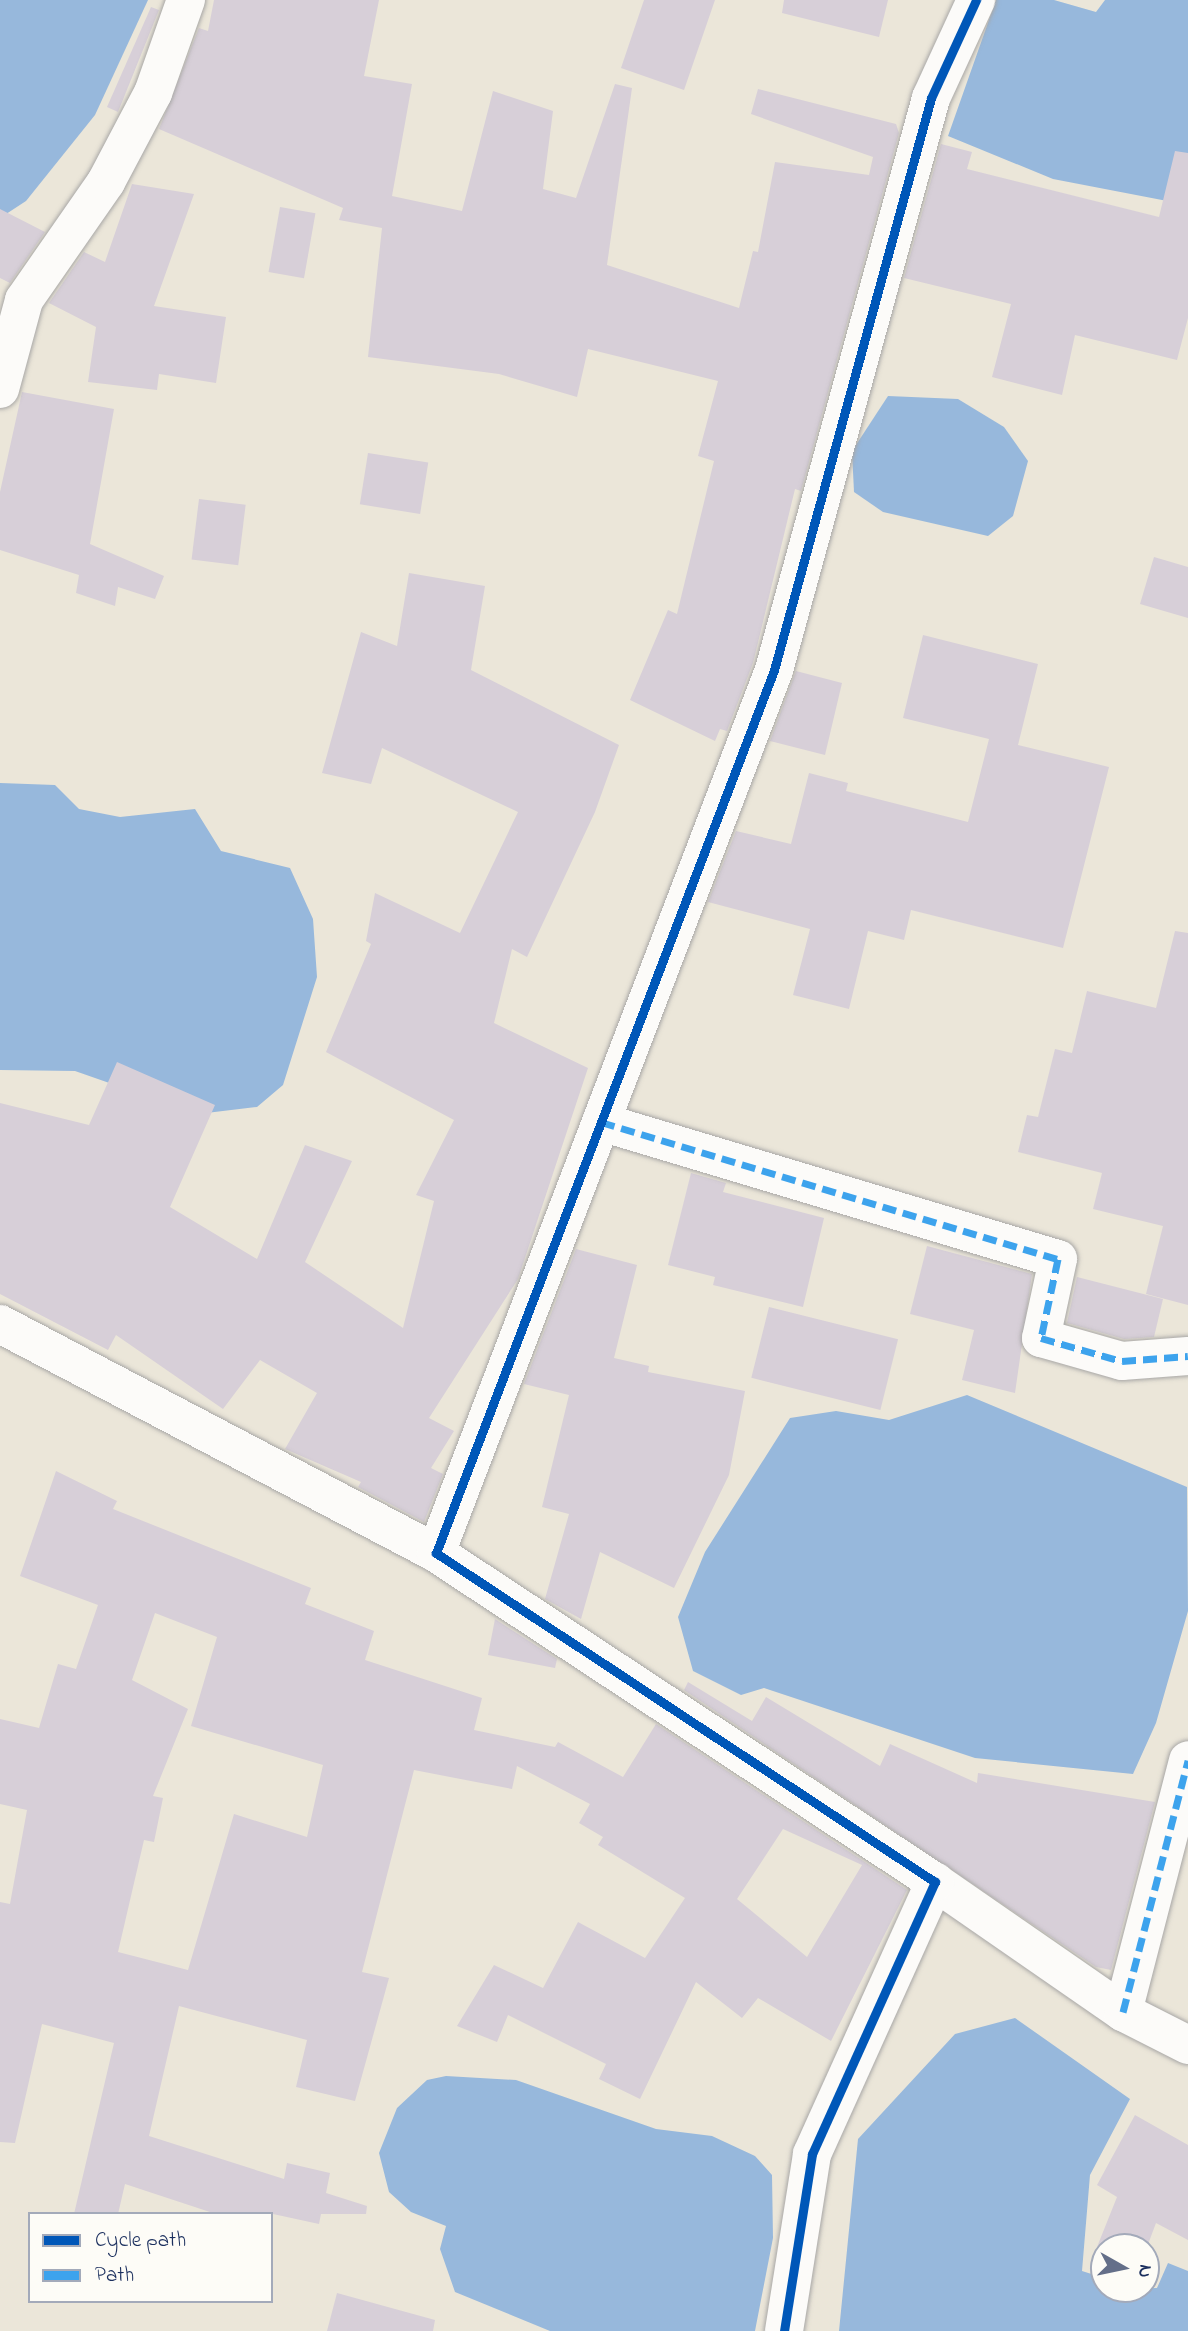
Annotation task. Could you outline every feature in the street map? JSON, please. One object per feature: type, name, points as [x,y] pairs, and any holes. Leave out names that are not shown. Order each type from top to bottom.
[{"type":"street","points":[[0,389],[24,300],[106,182],[153,93],[186,0]]},
{"type":"street","points":[[436,1553],[774,670],[931,98],[976,0]]},
{"type":"street","points":[[601,1122],[1058,1259],[1041,1338],[1122,1361],[1188,1356]]},
{"type":"street","points":[[0,1324],[436,1553],[935,1882],[1123,2012],[1188,2045]]},
{"type":"street","points":[[1123,2012],[1188,1760]]},
{"type":"street","points":[[784,2331],[811,2154],[935,1882]]},
{"type":"water","points":[[0,0],[148,0],[95,115],[26,201],[0,218]]},
{"type":"water","points":[[996,0],[1054,0],[1096,12],[1105,0],[1188,0],[1188,205],[1053,179],[948,136]]},
{"type":"water","points":[[888,396],[958,399],[1004,427],[1028,461],[1013,516],[988,536],[883,512],[854,492],[852,451]]},
{"type":"water","points":[[0,783],[55,785],[79,809],[120,817],[195,809],[221,851],[290,868],[313,919],[317,977],[283,1085],[257,1107],[198,1114],[75,1071],[0,1070]]},
{"type":"water","points":[[967,1395],[1187,1487],[1188,1611],[1156,1723],[1133,1774],[975,1758],[764,1688],[741,1695],[693,1671],[678,1617],[705,1552],[790,1418],[836,1411],[889,1420]]},
{"type":"water","points":[[1015,2018],[1130,2099],[1090,2175],[1082,2271],[1090,2274],[1090,2303],[1160,2303],[1160,2281],[1168,2263],[1188,2271],[1188,2331],[839,2331],[858,2139],[955,2034]]},
{"type":"water","points":[[446,2076],[516,2080],[656,2129],[712,2136],[755,2156],[772,2175],[773,2238],[755,2331],[550,2331],[455,2292],[440,2249],[446,2226],[411,2212],[389,2192],[379,2153],[397,2108],[427,2080]]},
{"type":"building","points":[[214,0],[379,0],[364,76],[412,84],[392,196],[462,211],[493,91],[553,111],[543,189],[576,198],[615,84],[632,88],[607,265],[739,308],[753,251],[758,252],[775,162],[869,175],[873,157],[751,114],[758,89],[896,124],[899,133],[801,491],[795,489],[753,663],[727,731],[720,729],[715,741],[630,700],[668,610],[677,614],[714,461],[698,456],[718,381],[588,349],[577,397],[499,374],[368,357],[382,228],[339,220],[343,208],[159,129],[199,28],[208,31]]},
{"type":"building","points":[[644,0],[715,0],[684,90],[621,68]]},
{"type":"building","points":[[784,0],[888,0],[879,37],[782,13]]},
{"type":"building","points":[[151,7],[159,10],[118,112],[107,107]]},
{"type":"building","points":[[941,144],[972,152],[967,169],[1159,217],[1175,151],[1188,153],[1188,318],[1177,360],[1075,335],[1062,395],[992,377],[1011,304],[904,278]]},
{"type":"building","points":[[132,184],[194,194],[154,306],[226,317],[216,383],[159,374],[157,390],[88,382],[96,327],[49,303],[84,252],[105,262]]},
{"type":"building","points":[[280,207],[315,213],[304,278],[269,272]]},
{"type":"building","points":[[0,209],[45,232],[10,283],[0,278]]},
{"type":"building","points":[[22,392],[114,409],[90,544],[164,576],[155,599],[118,587],[115,606],[76,593],[79,575],[0,550],[0,492]]},
{"type":"building","points":[[368,453],[428,463],[420,514],[360,504]]},
{"type":"building","points":[[199,499],[246,505],[238,565],[192,560]]},
{"type":"building","points":[[1154,557],[1188,567],[1188,618],[1140,604]]},
{"type":"building","points":[[409,573],[485,586],[471,670],[619,745],[595,812],[527,957],[512,949],[494,1023],[588,1068],[518,1279],[429,1418],[454,1431],[431,1468],[443,1474],[424,1522],[358,1487],[361,1482],[285,1449],[317,1393],[260,1360],[223,1409],[116,1335],[108,1350],[0,1294],[0,1103],[89,1125],[117,1062],[215,1105],[170,1207],[257,1259],[305,1145],[352,1161],[305,1262],[403,1328],[434,1201],[416,1195],[454,1120],[326,1052],[371,944],[366,941],[375,893],[460,933],[518,812],[382,748],[371,784],[322,773],[361,632],[397,646]]},
{"type":"building","points":[[923,635],[1038,664],[1018,745],[1109,767],[1063,948],[911,910],[904,940],[868,931],[849,1009],[793,995],[810,929],[708,902],[736,831],[791,844],[809,773],[848,783],[846,791],[968,822],[989,739],[903,718]]},
{"type":"building","points":[[796,671],[842,683],[825,755],[770,741]]},
{"type":"building","points":[[1175,931],[1188,933],[1188,1305],[1146,1294],[1163,1226],[1093,1209],[1102,1173],[1018,1152],[1027,1115],[1038,1117],[1055,1049],[1072,1053],[1087,991],[1156,1008]]},
{"type":"building","points":[[691,1173],[726,1183],[723,1192],[824,1218],[803,1307],[713,1285],[715,1277],[668,1265]]},
{"type":"building","points":[[927,1246],[1032,1274],[1015,1393],[962,1380],[974,1330],[910,1314]]},
{"type":"building","points":[[576,1249],[637,1265],[614,1358],[649,1366],[648,1372],[745,1391],[729,1475],[674,1588],[600,1552],[581,1619],[545,1599],[569,1514],[542,1507],[569,1395],[524,1384]]},
{"type":"building","points":[[1077,1277],[1163,1299],[1154,1337],[1124,1339],[1067,1323]]},
{"type":"building","points":[[769,1307],[898,1339],[880,1410],[751,1378]]},
{"type":"building","points":[[56,1471],[117,1501],[113,1509],[311,1588],[305,1604],[374,1631],[365,1660],[482,1698],[474,1730],[555,1747],[558,1742],[623,1777],[656,1724],[907,1890],[831,2041],[758,1998],[742,2018],[696,1982],[640,2099],[599,2079],[606,2064],[508,2015],[497,2042],[457,2026],[494,1965],[543,1988],[578,1922],[645,1958],[685,1898],[598,1845],[603,1837],[579,1823],[590,1804],[517,1766],[512,1789],[414,1770],[362,1972],[389,1978],[355,2101],[296,2087],[307,2040],[179,2006],[149,2136],[284,2179],[287,2163],[330,2173],[326,2193],[367,2206],[366,2214],[321,2214],[319,2224],[273,2212],[210,2212],[125,2184],[118,2212],[74,2212],[114,2043],[42,2024],[15,2143],[0,2142],[0,1902],[10,1904],[27,1810],[0,1804],[0,1719],[39,1728],[58,1664],[76,1669],[98,1605],[20,1576]],"holes":[[[155,1613],[217,1637],[191,1726],[323,1765],[307,1837],[234,1814],[188,1970],[118,1952],[144,1840],[154,1842],[163,1798],[153,1796],[188,1709],[132,1680]],[[783,1829],[862,1865],[807,1957],[737,1899]]]},
{"type":"building","points":[[495,1619],[557,1659],[555,1668],[488,1655]]},
{"type":"building","points":[[688,1682],[752,1721],[766,1697],[880,1766],[890,1744],[977,1783],[978,1773],[1155,1802],[1111,1970],[1096,1967],[684,1690]]},
{"type":"building","points":[[1135,2115],[1188,2145],[1188,2240],[1156,2223],[1152,2233],[1103,2233],[1117,2197],[1097,2185]]},
{"type":"building","points":[[337,2293],[435,2320],[433,2331],[327,2331]]},
{"type":"marked path","points":[[601,1122],[1058,1259],[1041,1338],[1122,1361],[1188,1356]]},
{"type":"marked path","points":[[1123,2012],[1188,1760]]},
{"type":"cycle path","points":[[784,2331],[812,2154],[935,1882],[436,1553],[774,670],[931,98],[976,0]]}]
